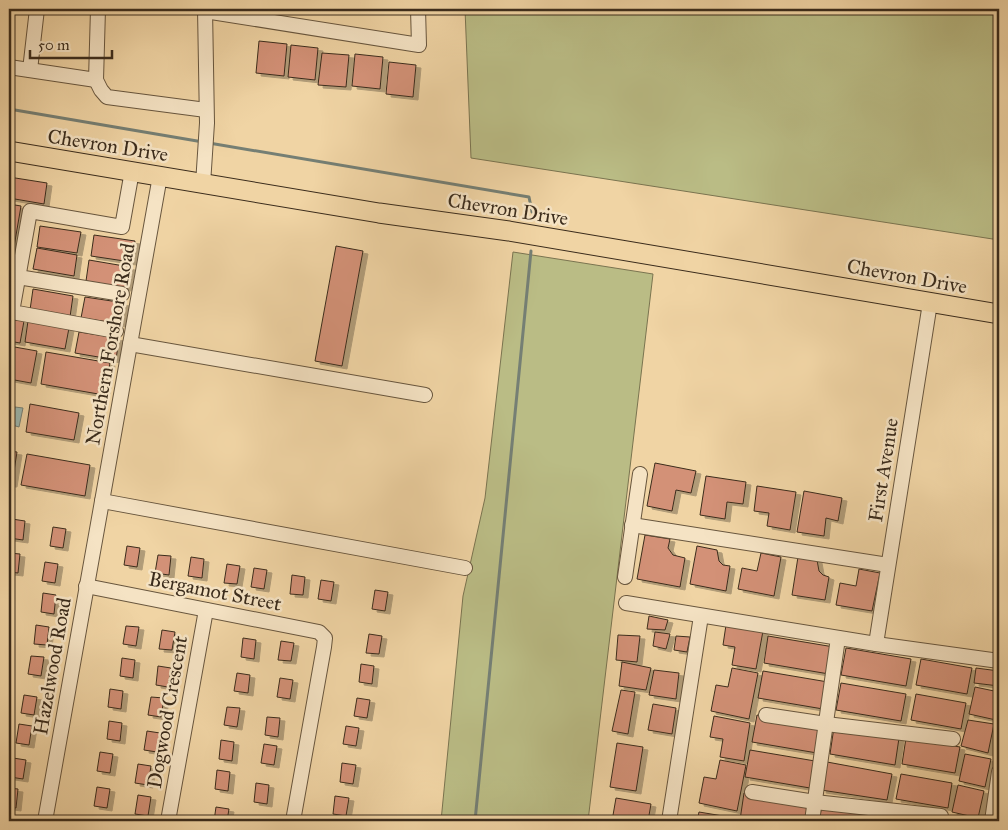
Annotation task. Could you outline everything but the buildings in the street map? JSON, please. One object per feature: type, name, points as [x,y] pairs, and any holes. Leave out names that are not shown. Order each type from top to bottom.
[{"type":"main road","name":"Chevron Drive","points":[[9,151],[379,213],[509,231],[999,314]]},
{"type":"street","points":[[30,70],[37,9]]},
{"type":"street","points":[[98,9],[96,80],[107,97],[206,110]]},
{"type":"street","points":[[203,184],[206,133],[205,10],[419,45],[418,9]]},
{"type":"street","points":[[9,67],[96,80]]},
{"type":"street","points":[[116,331],[12,312],[30,211],[122,227],[132,172]]},
{"type":"street","name":"Northern Forshore Road","points":[[99,518],[160,176]]},
{"type":"street","points":[[18,277],[122,294]]},
{"type":"street","name":"First Avenue","points":[[876,644],[930,303]]},
{"type":"street","points":[[130,344],[425,395]]},
{"type":"street","points":[[625,577],[640,474]]},
{"type":"street","points":[[102,502],[465,568]]},
{"type":"street","name":"Hazelwood Road","points":[[45,821],[99,518]]},
{"type":"street","points":[[632,525],[888,565]]},
{"type":"street","name":"Bergamot Street","points":[[86,586],[319,632],[325,638],[293,821]]},
{"type":"street","points":[[626,603],[876,644],[999,661]]},
{"type":"street","name":"Dogwood Crescent","points":[[168,821],[206,610]]},
{"type":"street","points":[[669,821],[701,616]]},
{"type":"street","points":[[812,821],[838,638]]},
{"type":"street","points":[[766,715],[954,739]]},
{"type":"street","points":[[992,821],[999,772]]},
{"type":"street","points":[[752,792],[815,802],[941,816]]},
{"type":"green space","points":[[465,9],[999,9],[999,240],[471,158]]},
{"type":"green space","points":[[513,252],[653,274],[588,821],[441,821],[463,596],[485,498]]},
{"type":"water","points":[[15,407],[23,408],[19,427],[12,425]]},
{"type":"waterway","points":[[9,109],[203,142]]},
{"type":"waterway","points":[[209,143],[529,197],[532,212]]},
{"type":"waterway","points":[[475,821],[531,251]]}]
